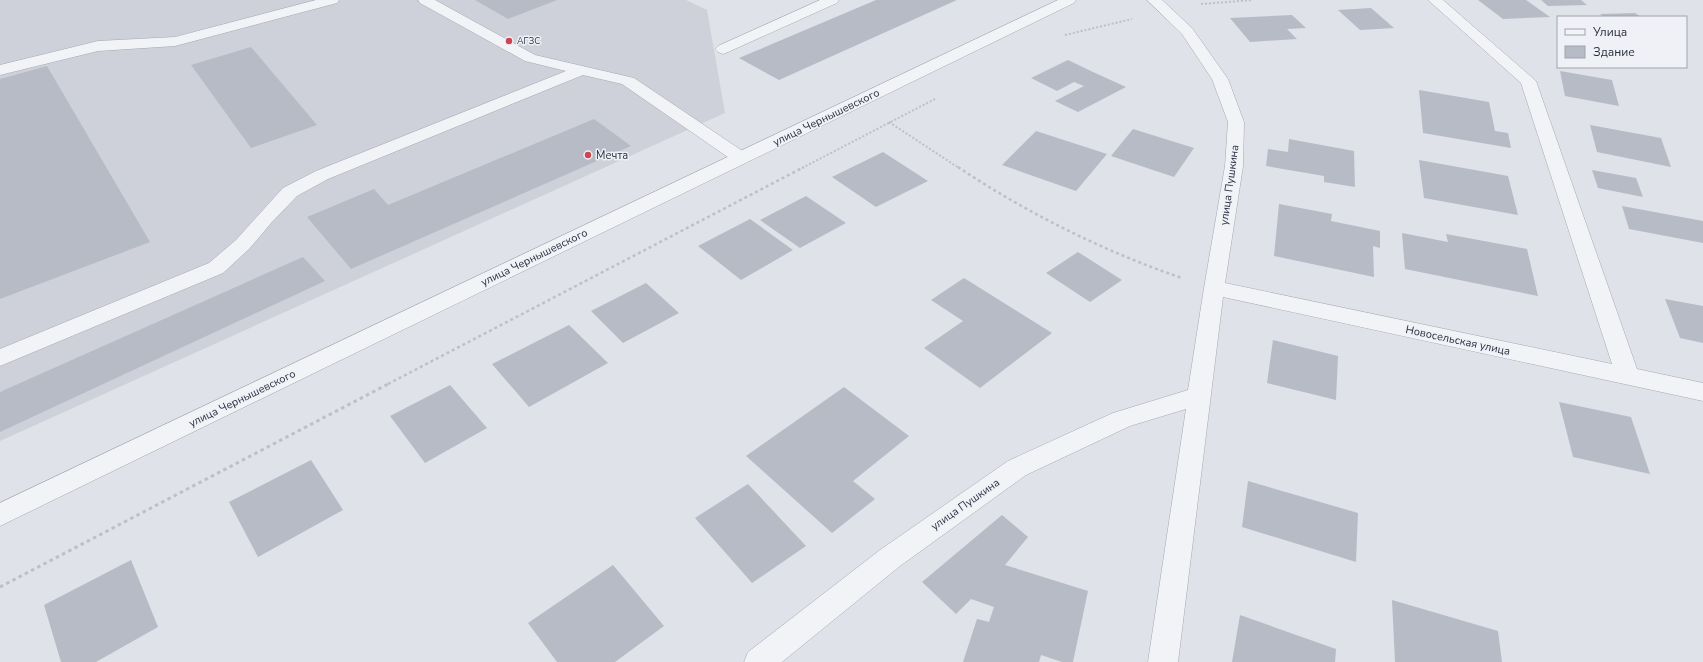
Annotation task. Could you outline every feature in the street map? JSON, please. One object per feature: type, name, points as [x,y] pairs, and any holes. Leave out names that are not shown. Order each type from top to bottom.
[{"type":"street","points":[[0,70],[98,46],[175,41],[332,0]]},
{"type":"street","points":[[425,0],[530,58],[628,81],[741,158]]},
{"type":"street","points":[[723,49],[832,0]]},
{"type":"street","name":"улица Чернышевского","points":[[0,515],[1069,0]]},
{"type":"street","points":[[1435,0],[1528,81],[1628,377]]},
{"type":"street","name":"улица Пушкина","points":[[1159,5],[1187,31],[1220,79],[1236,122],[1234,166],[1214,288],[1163,662]]},
{"type":"street","points":[[0,358],[216,268],[243,244],[290,192],[322,175],[582,70]]},
{"type":"street","name":"Новосельская улица","points":[[1214,288],[1703,392]]},
{"type":"street","name":"улица Пушкина","points":[[759,662],[890,558],[1017,468],[1122,419],[1199,396]]},
{"type":"path","points":[[1059,36],[1159,5],[1207,4],[1253,0]]},
{"type":"path","points":[[0,587],[938,97]]},
{"type":"path","points":[[889,122],[998,194],[1069,230],[1158,270],[1214,288]]},
{"type":"shaded area","points":[[0,0],[686,0],[707,10],[725,113],[0,441]]},
{"type":"building","points":[[475,0],[557,0],[508,19]]},
{"type":"building","points":[[876,0],[957,0],[779,80],[739,58]]},
{"type":"building","points":[[1478,0],[1526,0],[1550,17],[1503,19]]},
{"type":"building","points":[[1541,0],[1581,0],[1587,5],[1548,6]]},
{"type":"building","points":[[1371,8],[1394,28],[1360,30],[1338,10]]},
{"type":"building","points":[[1635,13],[1640,16],[1603,16],[1600,14]]},
{"type":"building","points":[[1292,15],[1306,28],[1287,29],[1297,39],[1250,42],[1230,18]]},
{"type":"building","points":[[251,47],[317,125],[251,148],[191,65]]},
{"type":"building","points":[[1068,60],[1126,87],[1078,112],[1055,101],[1084,86],[1074,82],[1057,91],[1031,78]]},
{"type":"building","points":[[47,66],[150,242],[0,299],[0,79]]},
{"type":"building","points":[[1560,71],[1612,80],[1619,106],[1565,96]]},
{"type":"building","points":[[1419,90],[1489,102],[1495,131],[1508,133],[1511,148],[1423,133]]},
{"type":"building","points":[[594,119],[631,146],[351,269],[307,217],[374,189],[388,205]]},
{"type":"building","points":[[1590,125],[1661,138],[1671,167],[1597,152]]},
{"type":"building","points":[[1133,129],[1194,148],[1174,177],[1111,156]]},
{"type":"building","points":[[1036,131],[1107,154],[1076,191],[1002,165]]},
{"type":"building","points":[[1289,139],[1354,151],[1355,187],[1324,182],[1324,176],[1266,166],[1268,149],[1288,152]]},
{"type":"building","points":[[883,152],[928,181],[876,207],[832,177]]},
{"type":"building","points":[[1419,160],[1508,176],[1518,215],[1424,198]]},
{"type":"building","points":[[1592,170],[1636,178],[1643,197],[1598,188]]},
{"type":"building","points":[[806,196],[846,223],[800,248],[760,220]]},
{"type":"building","points":[[1279,204],[1332,214],[1331,221],[1380,231],[1380,248],[1373,246],[1374,277],[1274,256]]},
{"type":"building","points":[[1622,206],[1703,221],[1703,243],[1629,229]]},
{"type":"building","points":[[750,219],[793,250],[741,280],[698,246]]},
{"type":"building","points":[[1402,233],[1448,242],[1446,234],[1527,249],[1538,296],[1405,269]]},
{"type":"building","points":[[1078,252],[1122,280],[1090,302],[1046,273]]},
{"type":"building","points":[[303,257],[325,281],[0,432],[0,392]]},
{"type":"building","points":[[964,278],[1052,333],[980,388],[924,348],[963,321],[931,300]]},
{"type":"building","points":[[646,283],[679,313],[623,343],[591,311]]},
{"type":"building","points":[[1665,299],[1703,306],[1703,343],[1680,338]]},
{"type":"building","points":[[569,325],[608,363],[529,407],[492,364]]},
{"type":"building","points":[[1273,340],[1338,356],[1336,400],[1267,383]]},
{"type":"building","points":[[450,385],[487,428],[425,463],[390,416]]},
{"type":"building","points":[[844,387],[909,436],[853,481],[875,499],[832,533],[746,456]]},
{"type":"building","points":[[1559,402],[1631,417],[1650,474],[1573,457]]},
{"type":"building","points":[[311,460],[343,510],[258,557],[229,502]]},
{"type":"building","points":[[1248,481],[1358,513],[1356,562],[1242,527]]},
{"type":"building","points":[[748,484],[806,546],[752,583],[695,518]]},
{"type":"building","points":[[1002,515],[1028,537],[1005,565],[1088,591],[1073,662],[1062,662],[1041,655],[1039,662],[963,662],[977,619],[989,622],[994,607],[971,599],[956,614],[922,582]]},
{"type":"building","points":[[131,560],[158,627],[96,662],[61,662],[44,605]]},
{"type":"building","points":[[613,565],[664,626],[615,662],[557,662],[528,623]]},
{"type":"building","points":[[1392,600],[1498,631],[1502,662],[1395,662]]},
{"type":"building","points":[[1240,615],[1336,649],[1335,662],[1232,662]]},
{"type":"place","name":"АГЗС","points":[[509,41]]},
{"type":"place","name":"Мечта","points":[[588,155]]}]
